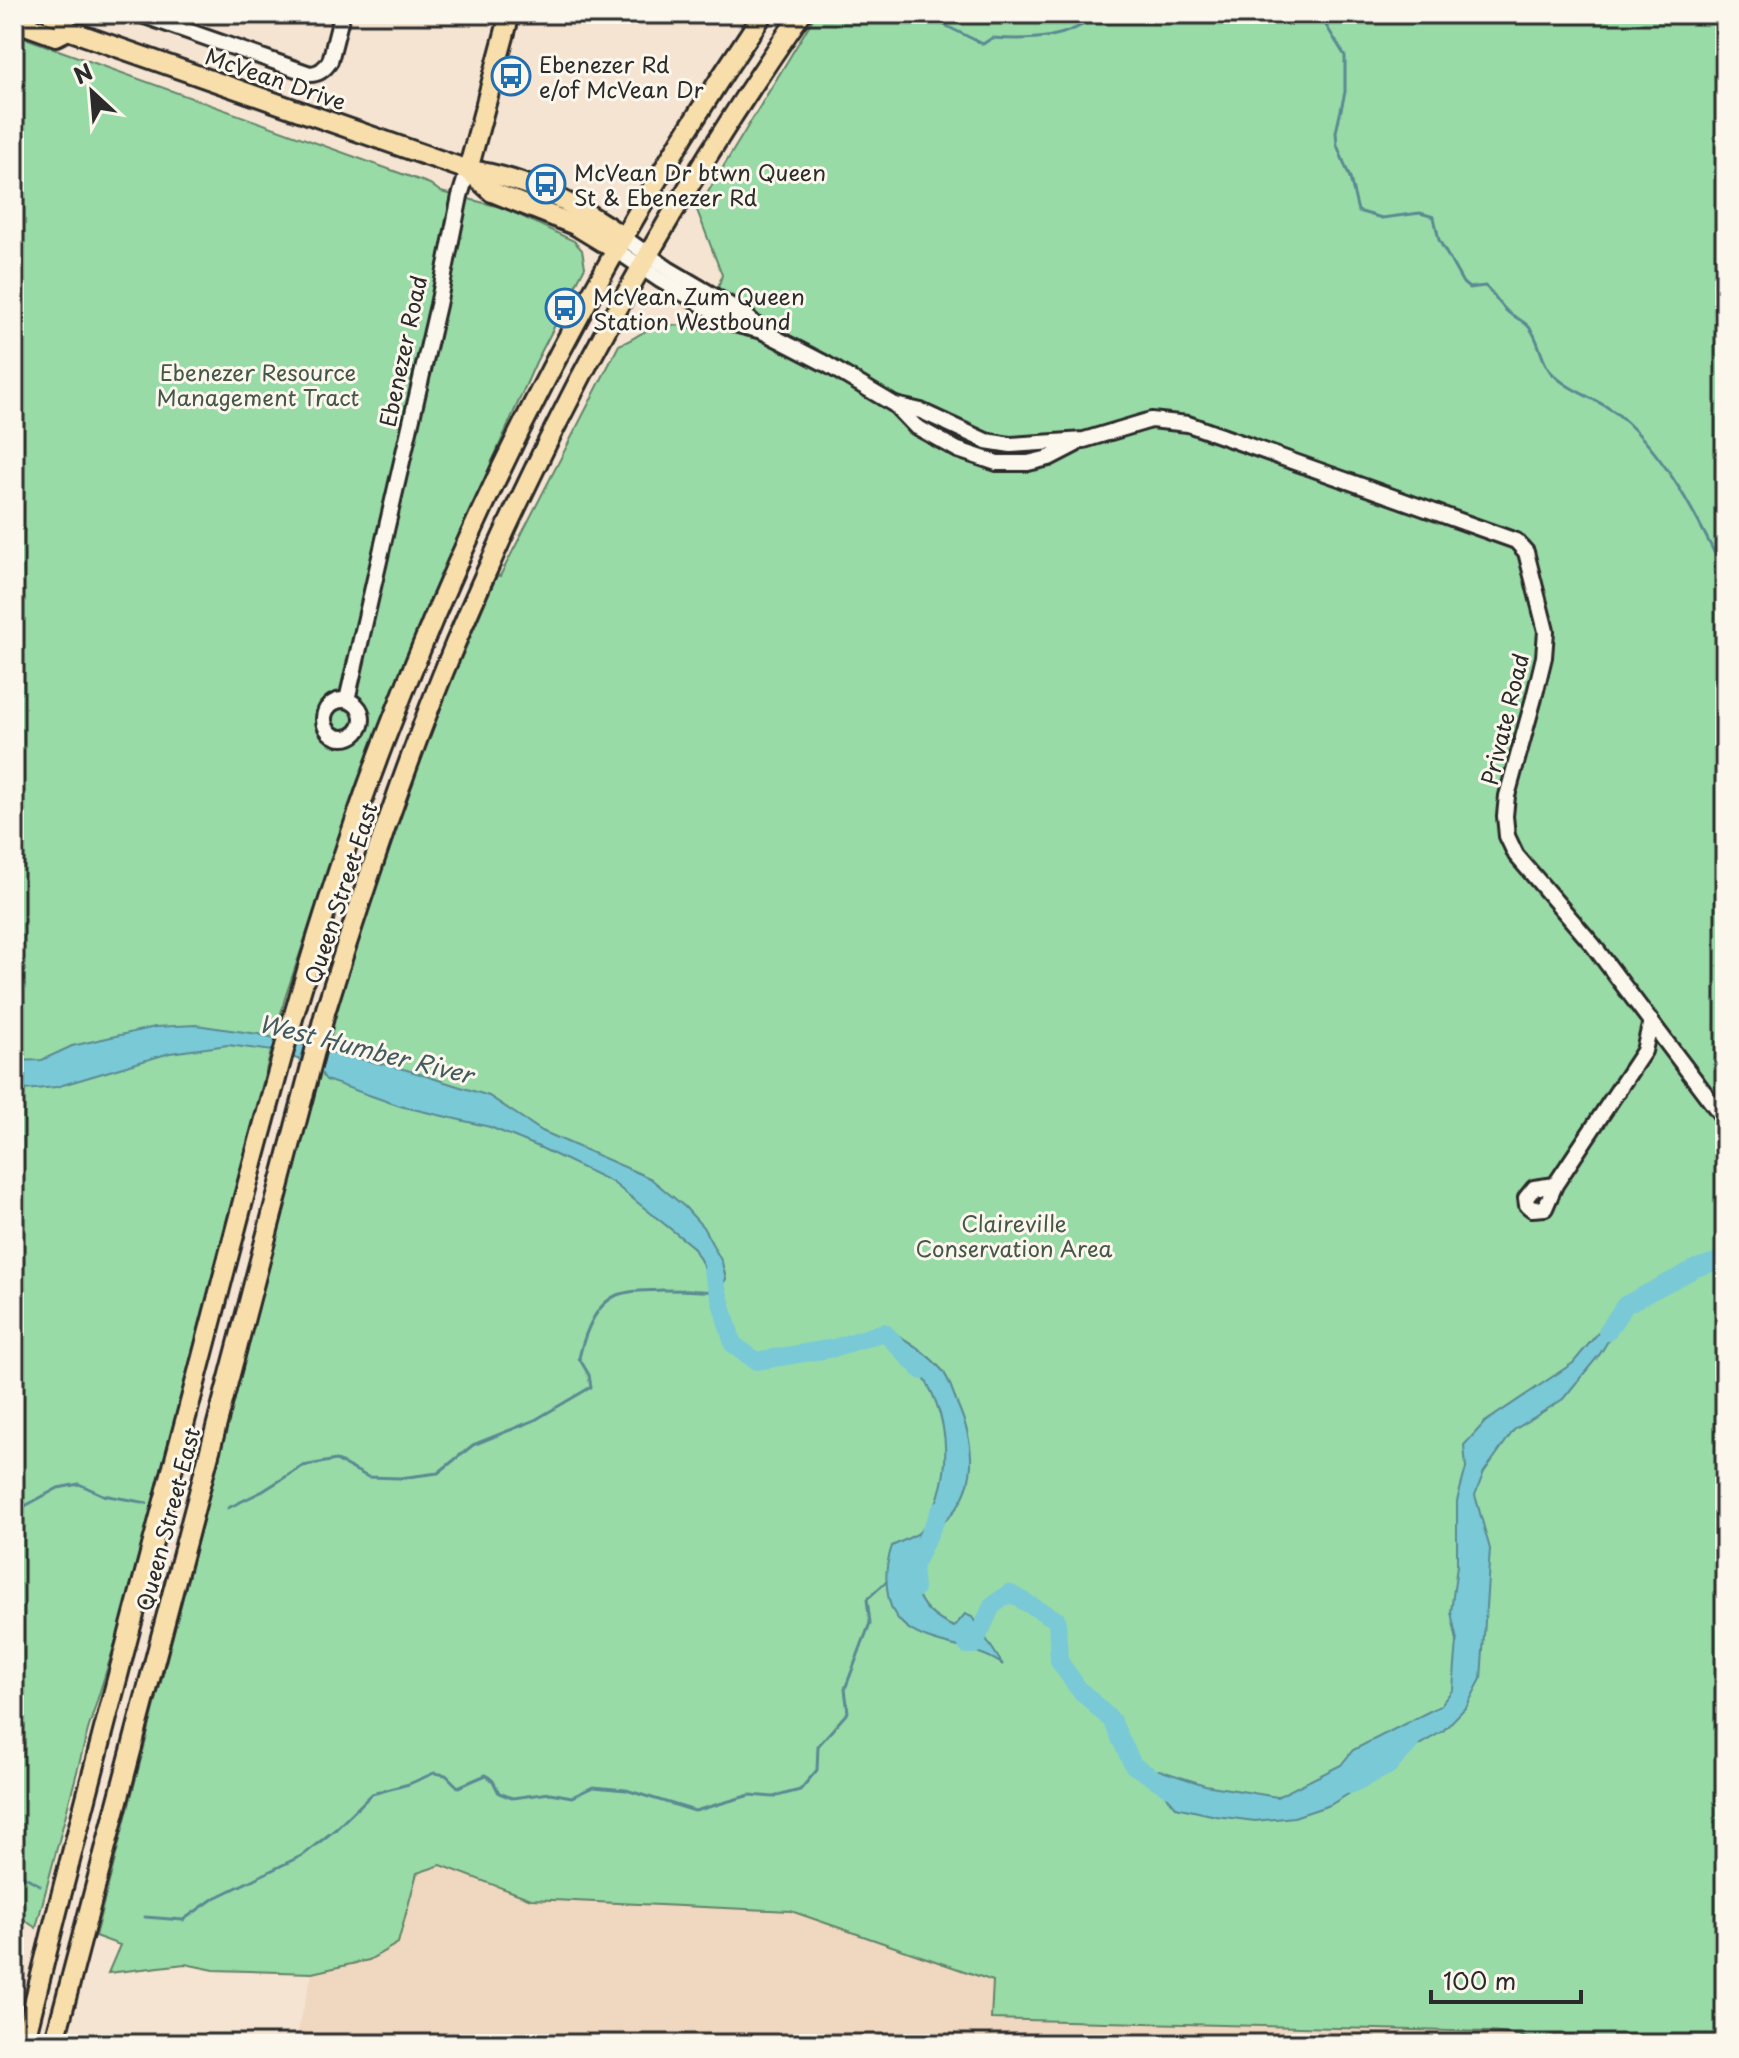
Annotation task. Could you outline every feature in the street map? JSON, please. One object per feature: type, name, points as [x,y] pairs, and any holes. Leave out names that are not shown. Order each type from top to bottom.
[{"type":"main road","name":"McVean Drive","points":[[51,14],[61,17],[68,30],[468,170],[492,192],[619,243]]},
{"type":"main road","name":"Ebenezer Road","points":[[468,170],[510,14]]},
{"type":"main road","name":"Queen Street East","points":[[24,2044],[269,1102],[297,1001],[358,812],[427,634],[516,438],[619,243],[690,125],[763,14]]},
{"type":"main road","name":"Queen Street East","points":[[54,2044],[326,1009],[414,747],[455,646],[547,445],[645,261],[731,119],[801,14]]},
{"type":"main road","name":"McVean Drive","points":[[14,21],[56,36],[68,30]]},
{"type":"street","points":[[139,14],[303,72],[317,74],[330,61],[342,14]]},
{"type":"street","name":"Ebenezer Road","points":[[347,700],[468,170]]},
{"type":"street","name":"Private Road","points":[[619,243],[738,325],[762,331],[826,364],[895,405],[915,426],[958,450],[997,463],[1028,463],[1049,458],[1084,440],[1151,420],[1188,424],[1516,541],[1526,552],[1546,631],[1544,657],[1507,796],[1507,836],[1516,855],[1593,945],[1725,1120]]},
{"type":"street","points":[[1555,1185],[1644,1051],[1651,1021]]},
{"type":"shaded area","points":[[441,1865],[531,1899],[791,1911],[994,1981],[991,2019],[1489,2032],[1519,2035],[1539,2044],[295,2044],[312,1973],[369,1960],[398,1943],[417,1873]]},
{"type":"green space","name":"Claireville Conservation Area","points":[[816,14],[1725,14],[1725,2044],[1539,2044],[1519,2035],[1489,2032],[991,2019],[993,1981],[791,1911],[531,1899],[441,1865],[417,1873],[398,1943],[369,1960],[312,1973],[214,1970],[185,1964],[108,1973],[120,1945],[95,1936],[297,1158],[350,965],[408,794],[497,575],[500,576],[619,345],[658,326],[705,331],[722,275],[697,210]]},
{"type":"green space","name":"Ebenezer Resource Management Tract","points":[[14,34],[430,184],[441,192],[504,208],[574,241],[582,250],[585,267],[536,362],[407,654],[354,791],[285,998],[120,1627],[88,1730],[36,1928],[14,1913]]},
{"type":"water","points":[[196,1025],[258,1034],[407,1070],[489,1096],[542,1131],[650,1178],[685,1207],[703,1227],[722,1262],[726,1279],[718,1292],[693,1247],[612,1182],[490,1127],[400,1106],[326,1080],[317,1067],[280,1052],[228,1045],[170,1053],[56,1087],[14,1091],[14,1061],[42,1060],[72,1046],[155,1027]]},
{"type":"water","points":[[1621,1312],[1619,1323],[1600,1354],[1563,1399],[1514,1430],[1484,1472],[1475,1495],[1490,1549],[1481,1679],[1467,1706],[1443,1731],[1378,1769],[1330,1805],[1294,1817],[1255,1821],[1176,1807],[1147,1774],[1159,1770],[1205,1785],[1277,1797],[1341,1765],[1353,1750],[1440,1706],[1453,1689],[1457,1641],[1451,1612],[1457,1565],[1457,1501],[1466,1468],[1464,1445],[1485,1422],[1573,1363],[1613,1315]]},
{"type":"water","points":[[882,1327],[914,1346],[942,1370],[951,1386],[969,1439],[970,1474],[966,1490],[946,1520],[930,1532],[924,1528],[942,1484],[945,1461],[940,1415],[920,1373],[902,1350],[875,1330]]},
{"type":"water","points":[[919,1533],[914,1576],[920,1600],[939,1619],[954,1627],[965,1614],[972,1617],[1003,1665],[972,1651],[919,1635],[905,1626],[894,1613],[887,1582],[887,1564],[892,1546]]},
{"type":"waterway","points":[[922,14],[983,44],[992,38],[1022,39],[1062,33],[1101,14]]},
{"type":"waterway","points":[[1319,14],[1345,56],[1345,92],[1336,132],[1337,145],[1358,211],[1382,218],[1420,213],[1434,217],[1439,240],[1463,283],[1469,288],[1485,286],[1506,310],[1529,327],[1547,366],[1557,378],[1621,417],[1653,451],[1693,511],[1725,574]]},
{"type":"waterway","name":"West Humber River","points":[[1607,1332],[1625,1305],[1696,1268],[1725,1259]]},
{"type":"waterway","name":"West Humber River","points":[[712,1271],[733,1344],[756,1361],[834,1348],[884,1332],[922,1371]]},
{"type":"waterway","points":[[228,1508],[303,1466],[336,1460],[368,1477],[400,1478],[438,1473],[473,1445],[535,1420],[591,1387],[589,1375],[579,1358],[591,1322],[609,1300],[617,1295],[638,1291],[718,1292]]},
{"type":"waterway","points":[[14,1512],[58,1488],[79,1484],[103,1495],[147,1503]]},
{"type":"waterway","name":"West Humber River","points":[[915,1589],[913,1567],[941,1509]]},
{"type":"waterway","points":[[919,1533],[924,1528]]},
{"type":"waterway","points":[[145,1917],[183,1920],[213,1899],[303,1855],[372,1794],[434,1773],[446,1775],[458,1787],[486,1775],[499,1793],[512,1798],[550,1793],[572,1797],[593,1787],[626,1790],[695,1811],[750,1795],[773,1797],[800,1790],[817,1770],[818,1746],[848,1712],[845,1689],[870,1623],[867,1599],[886,1582]]},
{"type":"waterway","name":"West Humber River","points":[[967,1645],[974,1645],[992,1606],[1009,1593],[1057,1620],[1059,1661],[1078,1688],[1112,1721],[1133,1765],[1169,1788]]},
{"type":"waterway","name":"West Humber River","points":[[1350,1785],[1388,1766],[1410,1743]]},
{"type":"waterway","points":[[14,1871],[40,1885]]},
{"type":"place","name":"Ebenezer Rd e/of McVean Dr","points":[[511,76]]},
{"type":"place","name":"McVean Dr btwn Queen St & Ebenezer Rd","points":[[546,184]]},
{"type":"place","name":"McVean Zum Queen Station Westbound","points":[[565,308]]}]
